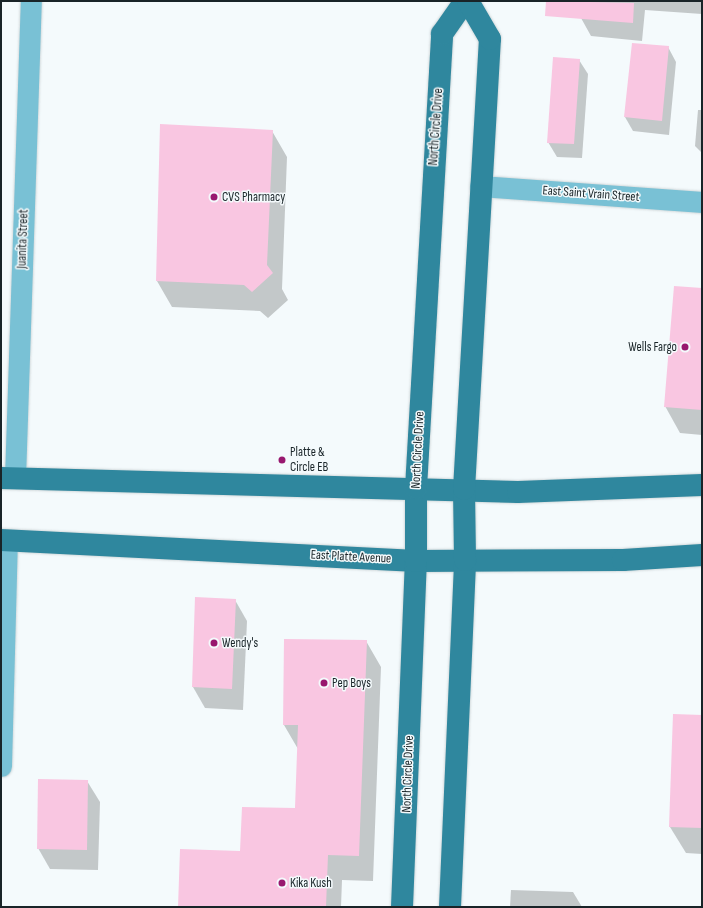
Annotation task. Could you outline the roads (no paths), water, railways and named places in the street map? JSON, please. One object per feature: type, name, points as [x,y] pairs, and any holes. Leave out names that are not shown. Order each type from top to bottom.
[{"type":"main road","name":"North Circle Drive","points":[[402,907],[416,560],[416,488],[442,34],[465,1]]},
{"type":"main road","points":[[450,907],[465,560],[464,490],[480,186],[490,38],[468,1]]},
{"type":"main road","points":[[8,478],[464,490],[603,491],[702,485]]},
{"type":"main road","name":"East Platte Avenue","points":[[4,540],[416,560],[623,560],[702,555]]},
{"type":"street","name":"Juanita Street","points":[[8,478],[31,1]]},
{"type":"street","name":"East Saint Vrain Street","points":[[480,186],[702,202]]},
{"type":"street","points":[[1,766],[4,540]]},
{"type":"place","name":"CVS Pharmacy","points":[[214,197]]},
{"type":"place","name":"Wells Fargo","points":[[685,347]]},
{"type":"place","name":"Platte & Circle EB","points":[[282,460]]},
{"type":"place","name":"Wendy's","points":[[214,643]]},
{"type":"place","name":"Pep Boys","points":[[324,683]]},
{"type":"place","name":"Kika Kush","points":[[282,883]]}]
